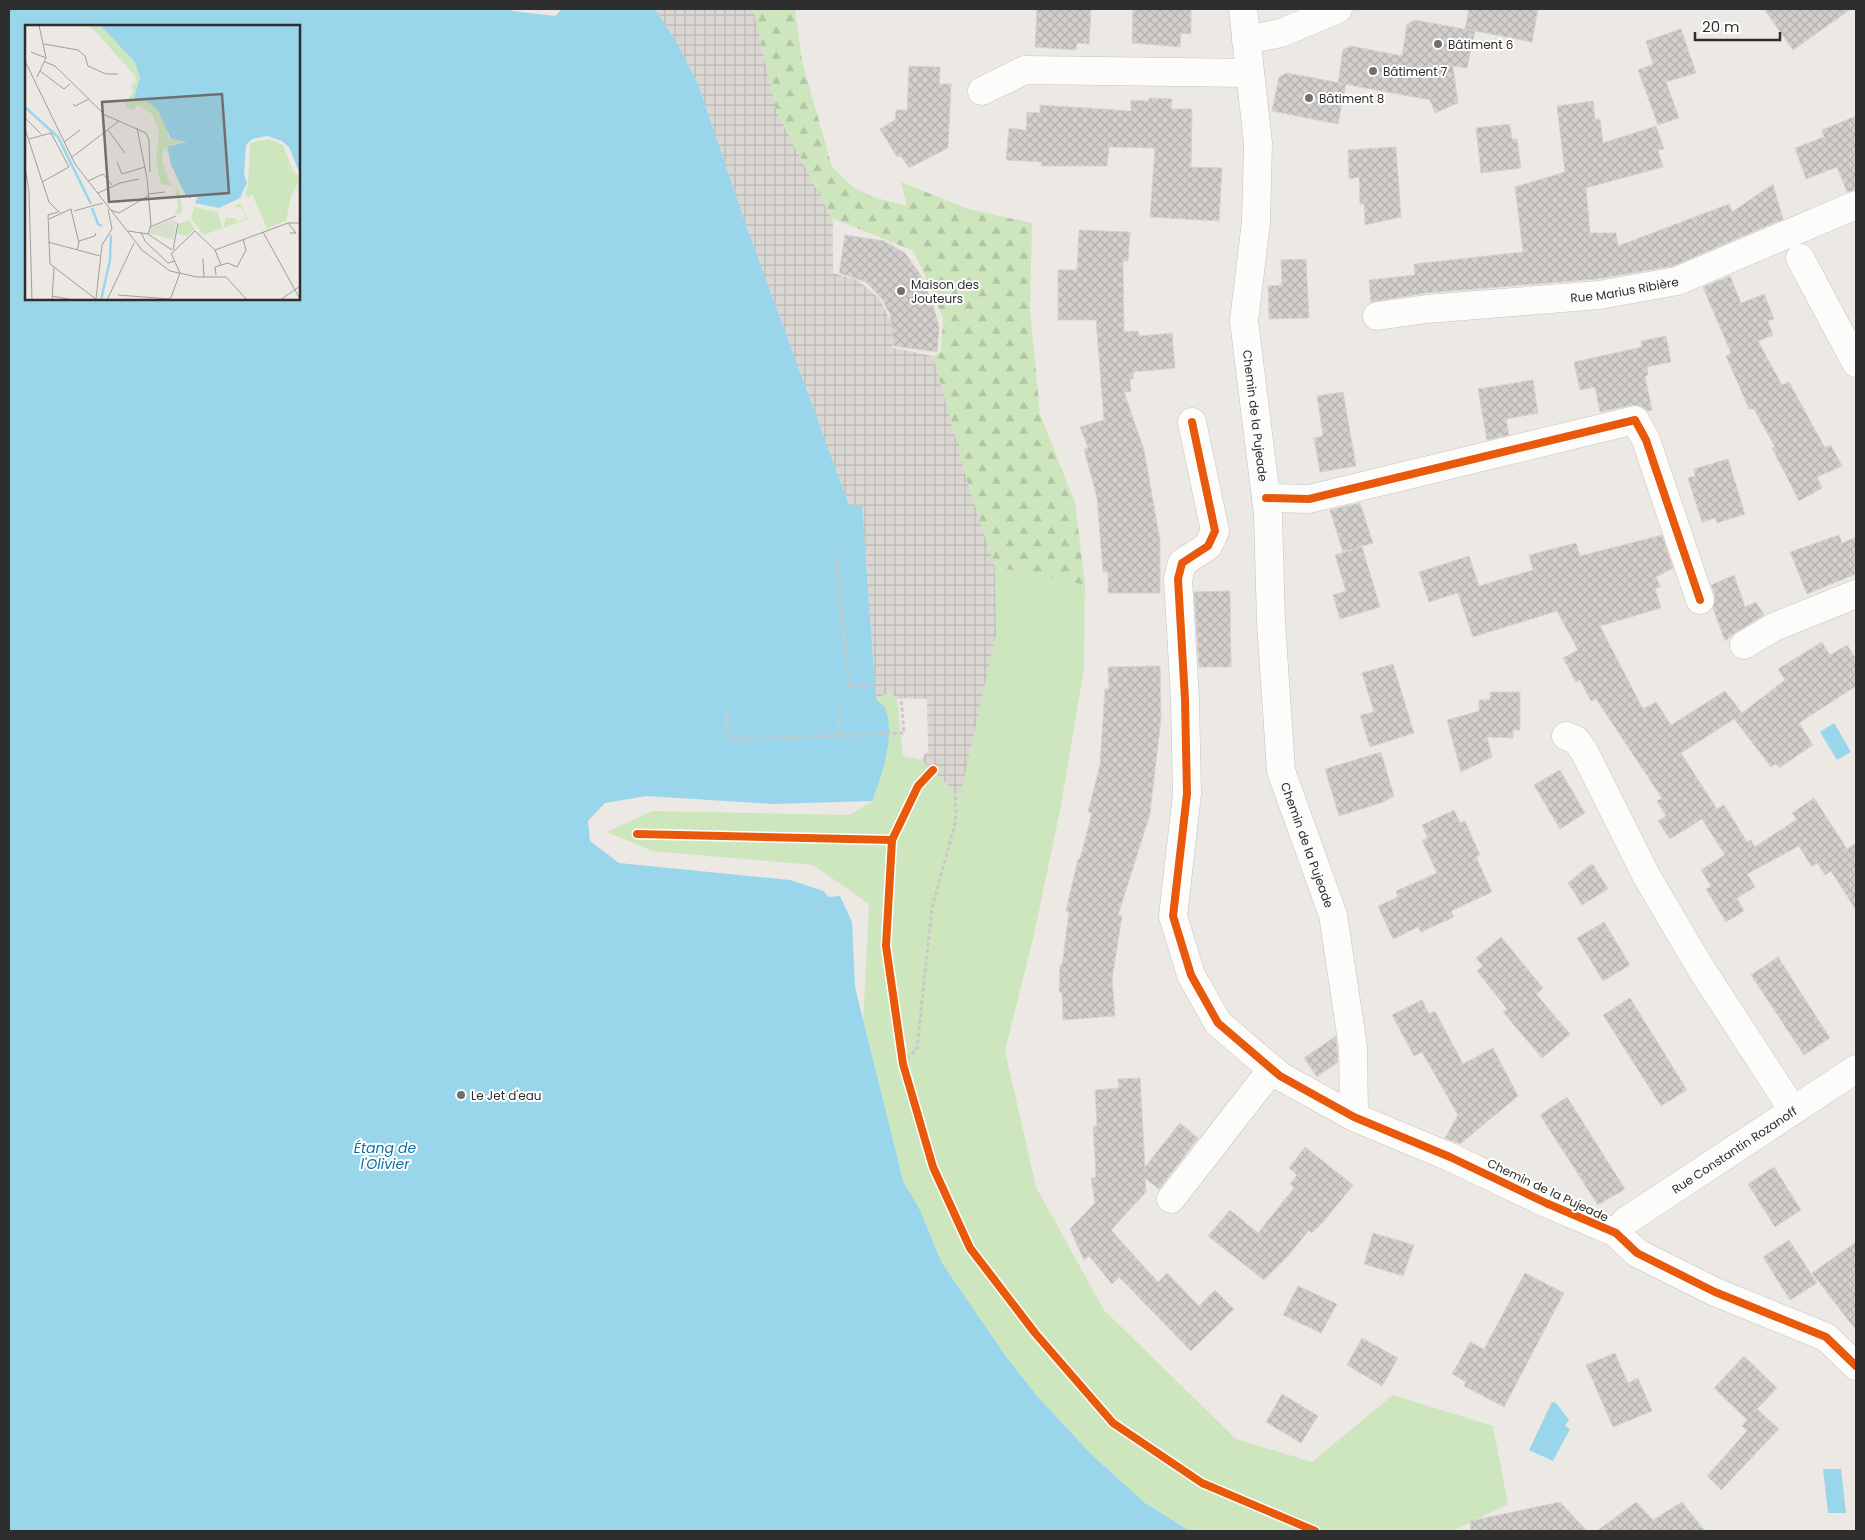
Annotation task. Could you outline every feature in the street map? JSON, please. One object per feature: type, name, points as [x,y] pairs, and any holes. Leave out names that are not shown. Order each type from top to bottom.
[{"type":"street","name":"Chemin de la Pujeade","points":[[1243,9],[1258,144],[1256,222],[1244,321],[1266,498],[1271,622],[1281,771],[1334,915],[1353,1047],[1354,1117],[1450,1157],[1616,1233],[1637,1253],[1715,1292],[1826,1336],[1856,1366]]},
{"type":"street","points":[[1246,40],[1281,33],[1338,9]]},
{"type":"street","points":[[982,91],[1025,70],[1250,73]]},
{"type":"street","name":"Rue Marius Ribière","points":[[1377,316],[1426,309],[1599,295],[1677,281],[1856,205]]},
{"type":"street","points":[[1800,258],[1856,363]]},
{"type":"street","points":[[1266,498],[1309,499],[1636,420],[1646,440],[1700,600]]},
{"type":"street","points":[[1192,422],[1215,531],[1208,546],[1182,563],[1178,579],[1185,700],[1187,794],[1173,916],[1191,975],[1218,1023],[1280,1076],[1354,1117]]},
{"type":"street","points":[[1744,645],[1774,627],[1856,594]]},
{"type":"street","points":[[1566,736],[1576,740],[1584,751],[1647,877],[1700,967],[1793,1110]]},
{"type":"street","points":[[1171,1199],[1272,1069]]},
{"type":"street","name":"Rue Constantin Rozanoff","points":[[1616,1233],[1626,1221],[1856,1069]]},
{"type":"path","points":[[836,554],[849,685],[875,685]]},
{"type":"path","points":[[727,711],[727,740],[904,733],[901,698]]},
{"type":"path","points":[[838,707],[839,736]]},
{"type":"path","points":[[903,1064],[917,1048],[932,908],[956,820],[955,791]]},
{"type":"green space","points":[[753,9],[795,9],[802,61],[832,167],[853,187],[873,197],[907,206],[901,182],[968,209],[1032,223],[1030,311],[1040,414],[1075,503],[1085,585],[995,567],[967,481],[933,356],[941,352],[943,318],[914,251],[832,218],[777,113]]},
{"type":"green space","points":[[995,567],[1085,585],[1084,668],[1060,810],[1034,935],[1005,1051],[1036,1187],[1104,1310],[1236,1439],[1312,1462],[1393,1395],[1493,1426],[1508,1504],[1452,1531],[1190,1531],[1145,1503],[1092,1455],[1038,1397],[1007,1358],[942,1263],[919,1208],[903,1181],[863,1025],[869,904],[813,865],[652,851],[607,832],[652,811],[850,815],[872,801],[876,699],[890,692],[897,698],[903,756],[921,760],[955,791],[996,634]]},
{"type":"shaded area","points":[[655,9],[753,9],[777,113],[833,221],[833,273],[857,280],[879,298],[891,322],[893,348],[933,356],[967,481],[995,567],[996,634],[961,792],[955,791],[921,760],[928,750],[927,699],[897,698],[890,692],[876,699],[862,506],[849,505],[745,222],[698,84],[677,43]]},
{"type":"water","name":"Étang de l'Olivier","points":[[9,9],[509,9],[512,11],[555,16],[562,9],[655,9],[677,43],[698,84],[745,222],[849,505],[862,506],[876,699],[886,710],[889,732],[886,756],[872,801],[772,804],[647,796],[605,803],[588,821],[590,841],[619,863],[790,880],[824,891],[828,897],[840,896],[852,922],[855,987],[903,1181],[919,1208],[942,1263],[1007,1358],[1038,1397],[1092,1455],[1145,1503],[1190,1531],[9,1531]]},
{"type":"water","points":[[1834,723],[1851,752],[1837,760],[1820,732]]},
{"type":"water","points":[[1552,1402],[1556,1403],[1569,1420],[1565,1426],[1570,1429],[1553,1461],[1529,1450]]},
{"type":"water","points":[[1823,1469],[1841,1469],[1846,1513],[1828,1513]]},
{"type":"building","points":[[1037,9],[1091,9],[1089,44],[1077,43],[1076,50],[1035,47]]},
{"type":"building","points":[[1133,9],[1191,9],[1191,34],[1181,33],[1180,47],[1132,43]]},
{"type":"building","points":[[1469,9],[1538,9],[1532,42],[1465,29]]},
{"type":"building","points":[[1764,9],[1851,9],[1793,50]]},
{"type":"building","points":[[1415,20],[1475,31],[1467,68],[1453,66],[1458,103],[1435,113],[1430,100],[1338,83],[1343,50],[1351,46],[1402,56],[1407,24]]},
{"type":"building","points":[[1681,29],[1696,73],[1666,82],[1679,118],[1658,125],[1638,70],[1653,64],[1646,41]]},
{"type":"building","points":[[909,66],[940,67],[939,84],[951,84],[948,148],[909,168],[901,156],[897,157],[880,129],[895,120],[896,110],[907,110]]},
{"type":"building","name":"Bâtiment 8","points":[[1287,73],[1346,84],[1338,124],[1272,111],[1279,77]]},
{"type":"building","points":[[1149,98],[1172,99],[1171,109],[1192,109],[1191,167],[1222,168],[1219,221],[1150,217],[1155,148],[1109,147],[1107,166],[1041,166],[1042,162],[1006,160],[1009,128],[1026,130],[1027,112],[1040,113],[1040,105],[1131,111],[1131,100],[1149,101]]},
{"type":"building","points":[[1593,101],[1595,119],[1600,119],[1603,143],[1656,126],[1664,149],[1658,150],[1663,167],[1586,188],[1590,233],[1616,233],[1618,246],[1729,204],[1732,212],[1773,184],[1783,219],[1673,266],[1597,279],[1426,293],[1371,302],[1369,280],[1415,275],[1414,264],[1523,252],[1515,187],[1565,172],[1557,106]]},
{"type":"building","points":[[1856,116],[1856,190],[1847,192],[1837,167],[1806,179],[1795,148],[1824,137],[1822,130]]},
{"type":"building","points":[[1510,124],[1512,139],[1517,139],[1521,168],[1481,173],[1476,128]]},
{"type":"building","points":[[1396,147],[1401,217],[1365,225],[1364,204],[1360,204],[1359,177],[1349,179],[1348,150]]},
{"type":"building","points":[[1079,230],[1130,232],[1128,261],[1123,261],[1124,332],[1138,331],[1139,336],[1172,333],[1175,368],[1133,372],[1133,379],[1130,379],[1131,392],[1124,392],[1144,450],[1160,540],[1160,593],[1108,593],[1108,572],[1103,572],[1097,498],[1084,449],[1088,448],[1080,427],[1104,420],[1096,320],[1058,320],[1058,270],[1077,270]]},
{"type":"building","name":"Maison des Jouteurs","points":[[845,235],[884,241],[905,253],[920,274],[932,301],[939,327],[937,352],[894,346],[890,314],[882,299],[866,282],[839,273]]},
{"type":"building","points":[[1306,259],[1309,318],[1269,319],[1268,286],[1282,285],[1281,260]]},
{"type":"building","points":[[1730,276],[1741,303],[1764,294],[1774,319],[1768,321],[1773,335],[1758,341],[1782,385],[1789,382],[1825,448],[1831,445],[1842,466],[1817,477],[1822,488],[1799,501],[1772,448],[1775,447],[1754,409],[1749,409],[1726,356],[1731,353],[1703,287]]},
{"type":"building","points":[[1666,336],[1671,362],[1647,367],[1648,375],[1645,376],[1652,410],[1647,411],[1641,406],[1632,405],[1600,412],[1595,387],[1580,390],[1574,362],[1642,347],[1641,341]]},
{"type":"building","points":[[1533,380],[1538,413],[1506,419],[1509,435],[1487,440],[1478,389]]},
{"type":"building","points":[[1343,392],[1356,466],[1320,472],[1314,438],[1323,436],[1317,396]]},
{"type":"building","points":[[1728,459],[1745,514],[1717,523],[1715,518],[1702,522],[1688,478],[1695,476],[1694,469]]},
{"type":"building","points":[[1360,503],[1373,543],[1343,552],[1330,510]]},
{"type":"building","points":[[1662,535],[1673,568],[1656,577],[1661,587],[1655,588],[1661,608],[1600,626],[1643,709],[1656,702],[1671,725],[1725,691],[1742,713],[1785,680],[1778,669],[1822,642],[1830,655],[1847,645],[1856,659],[1856,686],[1799,723],[1813,745],[1779,768],[1776,764],[1771,767],[1734,719],[1681,753],[1717,809],[1724,805],[1747,842],[1751,840],[1755,847],[1797,819],[1792,813],[1814,798],[1847,849],[1856,843],[1856,910],[1831,871],[1825,875],[1817,863],[1812,867],[1799,846],[1747,874],[1755,887],[1737,898],[1744,911],[1726,922],[1706,889],[1711,886],[1701,870],[1725,855],[1702,819],[1670,839],[1658,821],[1666,816],[1657,801],[1662,798],[1596,699],[1591,701],[1580,680],[1576,682],[1563,658],[1578,650],[1557,611],[1473,637],[1458,593],[1429,602],[1419,572],[1469,556],[1479,586],[1533,570],[1529,555],[1576,543],[1580,556]]},
{"type":"building","points":[[1839,535],[1842,543],[1856,537],[1856,574],[1807,594],[1790,552]]},
{"type":"building","points":[[1362,547],[1380,607],[1340,619],[1333,595],[1346,591],[1335,555]]},
{"type":"building","points":[[1734,575],[1745,607],[1756,602],[1764,615],[1725,641],[1713,608],[1715,595],[1711,585]]},
{"type":"building","points":[[1230,591],[1231,667],[1199,667],[1194,592]]},
{"type":"building","points":[[1393,664],[1414,733],[1370,747],[1360,715],[1374,712],[1362,673]]},
{"type":"building","points":[[1160,666],[1161,719],[1150,814],[1118,915],[1122,916],[1112,979],[1115,1016],[1063,1020],[1062,992],[1059,992],[1060,965],[1062,965],[1069,912],[1066,911],[1078,859],[1080,859],[1092,813],[1088,812],[1100,765],[1105,689],[1109,689],[1108,667]]},
{"type":"building","points":[[1490,692],[1520,692],[1520,730],[1513,730],[1513,738],[1487,737],[1492,757],[1461,772],[1447,720],[1479,711],[1479,700],[1490,700]]},
{"type":"building","points":[[1381,752],[1394,796],[1383,802],[1339,816],[1325,769]]},
{"type":"building","points":[[1560,770],[1585,813],[1560,829],[1534,785]]},
{"type":"building","points":[[1454,810],[1460,823],[1465,821],[1480,855],[1476,857],[1492,892],[1451,911],[1454,917],[1421,932],[1418,927],[1393,939],[1378,906],[1398,897],[1396,891],[1437,873],[1422,840],[1428,838],[1422,825]]},
{"type":"building","points":[[1592,863],[1608,889],[1582,905],[1568,883]]},
{"type":"building","points":[[1604,922],[1630,965],[1603,981],[1577,938]]},
{"type":"building","points":[[1501,937],[1543,988],[1536,994],[1570,1034],[1542,1058],[1503,1012],[1507,1009],[1477,971],[1483,966],[1476,958]]},
{"type":"building","points":[[1778,957],[1830,1038],[1804,1055],[1751,975]]},
{"type":"building","points":[[1630,998],[1687,1090],[1661,1106],[1603,1015]]},
{"type":"building","points":[[1422,1000],[1429,1014],[1435,1011],[1463,1064],[1493,1048],[1518,1096],[1460,1144],[1445,1138],[1458,1115],[1422,1052],[1414,1056],[1392,1015]]},
{"type":"building","points":[[1336,1036],[1338,1062],[1317,1077],[1304,1058]]},
{"type":"building","points":[[1140,1078],[1145,1167],[1180,1123],[1198,1138],[1159,1189],[1145,1178],[1146,1192],[1111,1230],[1158,1282],[1167,1273],[1199,1306],[1215,1290],[1234,1309],[1191,1351],[1119,1277],[1112,1284],[1089,1256],[1084,1260],[1070,1229],[1095,1203],[1091,1178],[1096,1177],[1093,1126],[1097,1126],[1095,1090],[1119,1088],[1118,1079]]},
{"type":"building","points":[[1567,1097],[1625,1189],[1598,1205],[1540,1115]]},
{"type":"building","points":[[1305,1147],[1353,1185],[1325,1220],[1312,1233],[1309,1230],[1287,1257],[1264,1280],[1208,1236],[1230,1210],[1258,1233],[1294,1188],[1290,1184],[1297,1175],[1289,1168]]},
{"type":"building","points":[[1774,1167],[1801,1210],[1775,1227],[1748,1184]]},
{"type":"building","points":[[1373,1233],[1414,1245],[1403,1276],[1364,1264]]},
{"type":"building","points":[[1789,1240],[1817,1283],[1790,1300],[1763,1257]]},
{"type":"building","points":[[1856,1242],[1856,1330],[1812,1273]]},
{"type":"building","points":[[1525,1273],[1564,1293],[1504,1407],[1464,1386],[1466,1382],[1452,1374],[1470,1342],[1484,1349]]},
{"type":"building","points":[[1298,1286],[1337,1304],[1321,1333],[1283,1315]]},
{"type":"building","points":[[1362,1338],[1398,1358],[1382,1386],[1347,1365]]},
{"type":"building","points":[[1615,1353],[1628,1383],[1638,1378],[1652,1411],[1613,1427],[1586,1365]]},
{"type":"building","points":[[1744,1356],[1777,1388],[1757,1409],[1779,1429],[1721,1490],[1707,1476],[1747,1431],[1742,1426],[1747,1420],[1714,1388]]},
{"type":"building","points":[[1282,1394],[1318,1416],[1301,1443],[1266,1422]]},
{"type":"building","points":[[1560,1502],[1587,1531],[1471,1531],[1470,1521]]},
{"type":"building","points":[[1636,1502],[1653,1520],[1682,1502],[1705,1531],[1597,1531]]},
{"type":"cycle path","points":[[1266,498],[1309,499],[1635,420],[1646,440],[1700,600]]},
{"type":"cycle path","points":[[1192,422],[1215,531],[1208,546],[1182,563],[1178,579],[1185,699],[1187,794],[1173,916],[1191,975],[1218,1023],[1280,1076],[1354,1117],[1450,1157],[1546,1203],[1616,1233],[1637,1253],[1715,1292],[1826,1337],[1856,1366]]},
{"type":"cycle path","points":[[933,770],[918,786],[892,840],[886,946],[903,1064],[933,1167],[970,1248],[1035,1333],[1113,1423],[1202,1483],[1315,1531]]},
{"type":"cycle path","points":[[637,834],[892,840]]},
{"type":"place","name":"Bâtiment 6","points":[[1438,44]]},
{"type":"place","name":"Bâtiment 7","points":[[1373,71]]},
{"type":"place","name":"Bâtiment 8","points":[[1309,98]]},
{"type":"place","name":"Maison des Jouteurs","points":[[901,291]]},
{"type":"place","name":"Le Jet d'eau","points":[[461,1095]]}]
